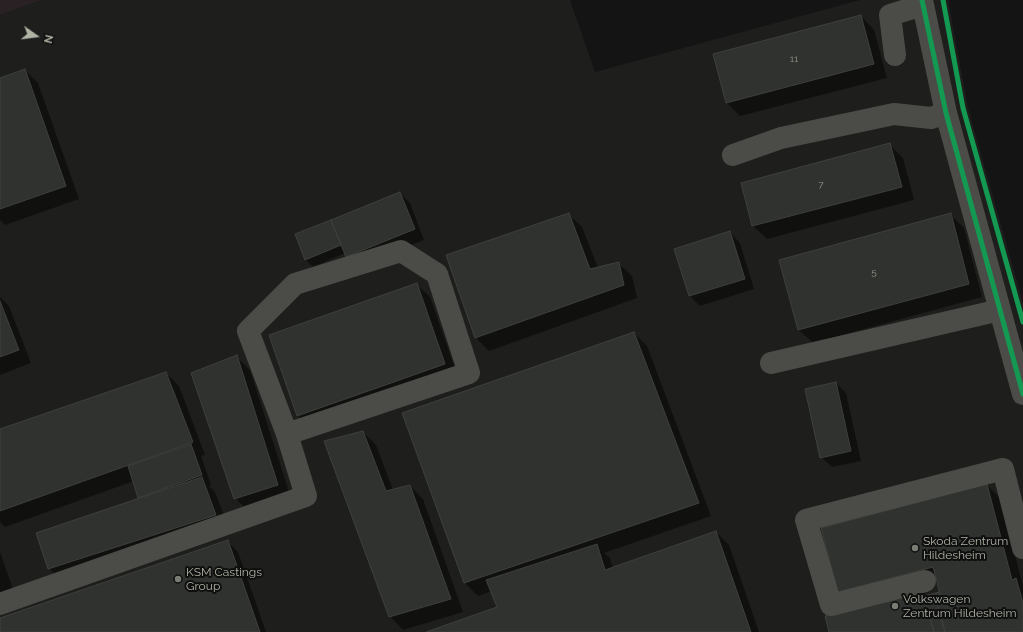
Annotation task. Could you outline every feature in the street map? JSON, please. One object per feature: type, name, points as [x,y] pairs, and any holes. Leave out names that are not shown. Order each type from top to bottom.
[{"type":"street","points":[[895,55],[890,15],[922,3],[946,113],[1023,394]]},
{"type":"street","points":[[733,156],[781,138],[894,114],[931,118],[946,113]]},
{"type":"street","points":[[0,604],[306,496],[287,434],[248,331],[295,284],[401,251],[437,274],[469,372],[287,434]]},
{"type":"street","points":[[771,363],[1000,310]]},
{"type":"street","points":[[925,581],[830,605],[806,520],[1003,469],[1023,548]]},
{"type":"shaded area","points":[[0,0],[42,0],[0,15]]},
{"type":"shaded area","points":[[42,0],[570,0],[595,72],[860,0],[948,0],[968,108],[1023,303],[1023,632],[0,632],[0,15]]},
{"type":"building","points":[[861,15],[874,64],[726,103],[713,54]]},
{"type":"building","points":[[25,69],[66,186],[0,209],[0,78]]},
{"type":"building","points":[[890,143],[902,187],[752,226],[741,183]]},
{"type":"building","points":[[400,192],[415,229],[346,257],[331,220]]},
{"type":"building","points":[[569,213],[590,269],[619,262],[624,285],[475,338],[446,255]]},
{"type":"building","points":[[951,213],[969,284],[798,330],[779,260]]},
{"type":"building","points":[[331,220],[341,245],[305,260],[295,234]]},
{"type":"building","points":[[730,231],[745,279],[689,296],[674,249]]},
{"type":"building","points":[[417,283],[445,364],[297,416],[269,335]]},
{"type":"building","points":[[0,301],[19,350],[0,357]]},
{"type":"building","points":[[634,332],[699,503],[464,583],[402,413]]},
{"type":"building","points":[[237,355],[278,485],[234,499],[191,373]]},
{"type":"building","points":[[166,372],[193,442],[0,511],[0,429]]},
{"type":"building","points":[[836,382],[851,451],[820,458],[805,389]]},
{"type":"building","points":[[363,431],[386,491],[410,485],[451,599],[389,617],[324,441]]},
{"type":"building","points":[[191,444],[202,475],[138,498],[128,466]]},
{"type":"building","points":[[202,477],[216,515],[48,569],[36,533]]},
{"type":"building","name":"Skoda Zentrum Hildesheim","points":[[987,484],[1012,580],[1016,578],[1023,603],[1023,632],[945,632],[937,604],[942,602],[933,567],[838,592],[821,528]]},
{"type":"building","points":[[716,531],[751,632],[426,632],[497,607],[486,580],[597,544],[605,570]]},
{"type":"building","name":"KSM Castings Group","points":[[228,540],[260,632],[0,632],[0,618]]},
{"type":"building","name":"Volkswagen Zentrum Hildesheim","points":[[922,590],[934,632],[829,632],[825,616]]},
{"type":"building","points":[[939,592],[942,602],[937,604],[945,632],[934,632],[924,596]]},
{"type":"cycle path","points":[[922,0],[946,113],[1023,394]]},
{"type":"cycle path","points":[[943,0],[963,108],[1023,322]]},
{"type":"place","name":"Skoda Zentrum Hildesheim","points":[[915,548]]},
{"type":"place","name":"KSM Castings Group","points":[[178,579]]},
{"type":"place","name":"Volkswagen Zentrum Hildesheim","points":[[895,606]]}]
